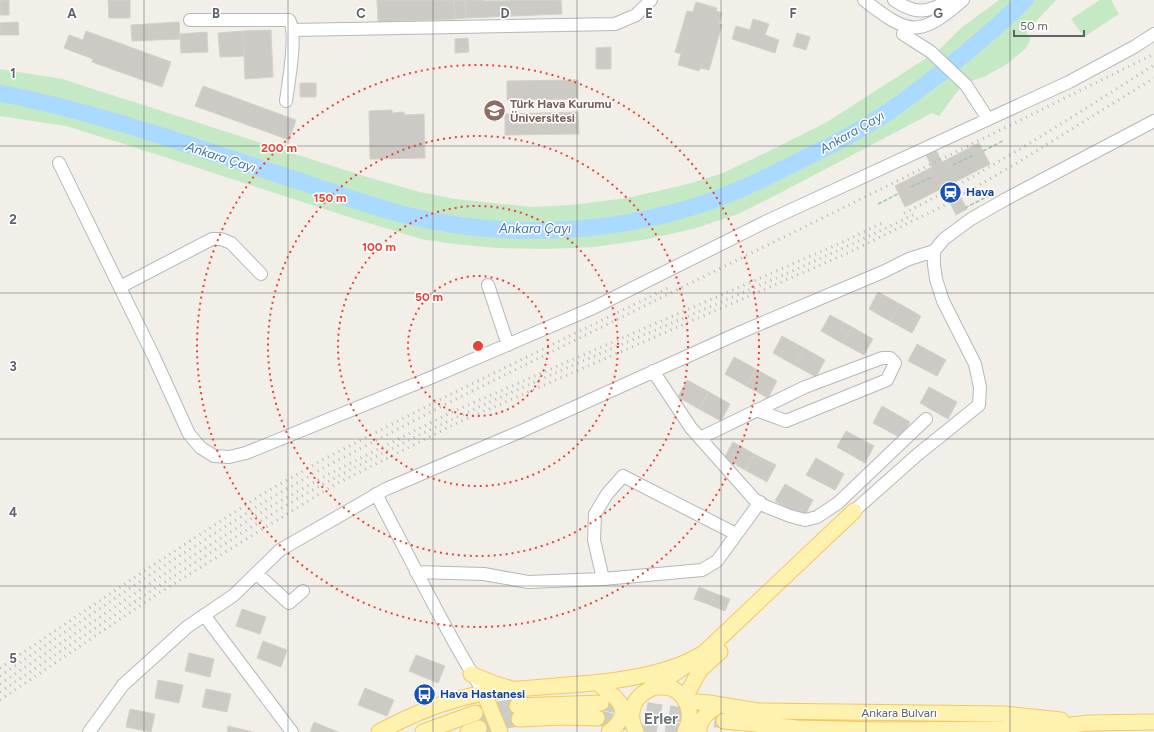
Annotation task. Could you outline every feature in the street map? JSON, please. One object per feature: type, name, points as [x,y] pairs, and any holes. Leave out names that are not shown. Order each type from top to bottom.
[{"type":"main road","points":[[636,732],[632,723],[631,713],[639,696],[646,690],[655,687],[704,653],[854,511]]},
{"type":"main road","points":[[685,700],[700,670],[723,649],[854,511]]},
{"type":"main road","points":[[595,685],[653,673],[678,666],[704,653]]},
{"type":"main road","points":[[472,674],[494,684],[518,689]]},
{"type":"main road","points":[[595,685],[620,702],[623,710],[621,717],[614,728],[609,732]]},
{"type":"main road","points":[[379,732],[403,718],[441,704],[484,694],[518,689],[595,685],[664,687],[673,690],[685,700],[689,708],[689,724],[685,732]]},
{"type":"main road","points":[[484,694],[500,732]]},
{"type":"main road","name":"Ankara Bulvarı","points":[[685,700],[758,711],[1004,714],[1090,723]]},
{"type":"main road","points":[[597,718],[562,717],[518,712],[602,703]]},
{"type":"main road","points":[[699,732],[702,719],[715,704]]},
{"type":"main road","points":[[423,732],[475,713]]},
{"type":"main road","name":"Ankara Bulvarı","points":[[724,722],[797,728],[881,730],[1034,729],[1090,723],[1154,722]]},
{"type":"street","points":[[292,30],[615,24],[636,15],[651,0]]},
{"type":"street","points":[[894,0],[905,8],[916,11],[933,9],[950,0]]},
{"type":"street","points":[[868,2],[896,22],[907,27],[924,27],[933,24],[963,0]]},
{"type":"street","points":[[190,20],[289,20],[292,24],[293,45],[286,101]]},
{"type":"street","points":[[907,27],[903,34],[931,52],[966,85],[988,120]]},
{"type":"street","points":[[59,163],[190,434],[201,448],[214,456],[229,457],[246,453],[430,378],[593,308],[766,222],[1069,82],[1134,47],[1154,34]]},
{"type":"street","points":[[89,732],[124,685],[187,627],[234,595],[280,550],[386,488],[524,430],[741,332],[885,271],[909,259],[934,251],[944,239],[971,219],[1154,121]]},
{"type":"street","points":[[120,287],[212,239],[221,239],[231,243],[261,274]]},
{"type":"street","points":[[854,511],[917,455],[979,405],[980,387],[975,364],[943,301],[936,279],[934,251]]},
{"type":"street","points":[[488,284],[508,345]]},
{"type":"street","points":[[700,438],[756,410],[805,387],[882,358],[890,358],[895,363],[887,380],[786,421],[756,410]]},
{"type":"street","points":[[654,371],[691,428],[754,498],[764,506],[805,520],[817,518],[838,503],[926,419]]},
{"type":"street","points":[[603,579],[594,540],[594,514],[607,494],[623,476],[736,534]]},
{"type":"street","points":[[376,494],[416,572],[484,694]]},
{"type":"street","points":[[416,572],[484,574],[528,582],[603,579],[702,570],[717,562],[760,502]]},
{"type":"street","points":[[256,573],[289,603],[303,591]]},
{"type":"street","points":[[204,615],[292,732]]},
{"type":"path","points":[[983,151],[1003,141]]},
{"type":"path","points":[[954,165],[974,155]]},
{"type":"path","points":[[911,187],[932,177]]},
{"type":"path","points":[[878,204],[898,194]]},
{"type":"path","points":[[965,208],[989,195]]},
{"type":"green space","points":[[999,0],[1056,0],[1026,32],[1031,39],[1026,48],[1007,64],[986,76],[963,84],[939,116],[932,113],[738,214],[693,229],[643,240],[594,247],[546,249],[497,248],[421,239],[66,126],[0,116],[0,69],[62,79],[367,177],[420,192],[455,199],[532,207],[571,205],[627,198],[688,184],[723,173],[763,154],[827,122],[939,50],[961,28]]},
{"type":"green space","points":[[1100,0],[1111,0],[1119,14],[1084,37],[1071,19]]},
{"type":"building","points":[[0,0],[9,0],[9,15],[0,15]]},
{"type":"building","points":[[108,0],[130,0],[130,18],[109,18]]},
{"type":"building","points":[[377,0],[454,0],[455,19],[378,22]]},
{"type":"building","points":[[454,0],[465,0],[466,18],[455,19]]},
{"type":"building","points":[[465,0],[561,0],[562,14],[466,18]]},
{"type":"building","points":[[696,2],[717,8],[716,11],[722,13],[719,24],[722,25],[709,70],[700,68],[699,71],[678,65],[681,54],[675,52],[687,11],[693,12]]},
{"type":"building","points":[[753,19],[769,24],[765,35],[779,40],[775,53],[732,39],[736,26],[750,30]]},
{"type":"building","points":[[18,22],[19,35],[0,35],[0,23]]},
{"type":"building","points":[[179,22],[180,39],[132,41],[131,25]]},
{"type":"building","points":[[271,30],[273,77],[245,79],[243,31]]},
{"type":"building","points":[[86,31],[171,62],[162,87],[92,62],[93,59],[64,48],[69,35],[83,40]]},
{"type":"building","points":[[243,31],[244,56],[220,57],[218,33]]},
{"type":"building","points":[[207,32],[208,52],[181,53],[180,34]]},
{"type":"building","points":[[797,33],[810,37],[806,50],[793,46]]},
{"type":"building","points":[[468,38],[469,52],[455,53],[455,39]]},
{"type":"building","points":[[611,47],[611,69],[596,69],[596,48]]},
{"type":"building","points":[[578,80],[578,99],[507,100],[507,81]]},
{"type":"building","points":[[300,83],[316,83],[316,97],[300,97]]},
{"type":"building","points":[[203,86],[296,120],[289,140],[195,106]]},
{"type":"building","points":[[392,110],[392,113],[404,112],[404,115],[424,114],[425,158],[370,159],[369,111]]},
{"type":"building","points":[[578,112],[579,134],[505,135],[505,114]]},
{"type":"building","points":[[979,143],[990,164],[953,183],[967,209],[956,215],[943,188],[905,207],[895,186],[932,167],[925,153],[935,148],[942,162]]},
{"type":"building","points":[[878,292],[900,304],[890,321],[869,309]]},
{"type":"building","points":[[900,304],[921,316],[912,333],[890,321]]},
{"type":"building","points":[[830,315],[852,327],[842,343],[821,331]]},
{"type":"building","points":[[852,327],[873,339],[864,355],[842,343]]},
{"type":"building","points":[[782,336],[804,348],[794,365],[773,353]]},
{"type":"building","points":[[917,344],[946,360],[937,376],[908,361]]},
{"type":"building","points":[[804,348],[825,360],[816,377],[794,365]]},
{"type":"building","points":[[734,357],[756,369],[746,386],[725,374]]},
{"type":"building","points":[[756,369],[777,381],[768,398],[746,386]]},
{"type":"building","points":[[687,380],[709,392],[699,409],[678,397]]},
{"type":"building","points":[[929,387],[957,402],[948,419],[920,403]]},
{"type":"building","points":[[709,392],[730,404],[721,421],[699,409]]},
{"type":"building","points":[[882,406],[910,422],[901,438],[873,423]]},
{"type":"building","points":[[846,431],[874,446],[865,463],[837,447]]},
{"type":"building","points":[[733,442],[754,454],[745,470],[724,458]]},
{"type":"building","points":[[754,454],[776,465],[767,482],[745,470]]},
{"type":"building","points":[[816,458],[844,474],[835,490],[806,475]]},
{"type":"building","points":[[785,484],[813,500],[804,517],[775,501]]},
{"type":"building","points":[[699,587],[714,593],[710,605],[694,599]]},
{"type":"building","points":[[714,593],[730,599],[725,611],[710,605]]},
{"type":"building","points":[[242,609],[266,617],[260,634],[236,626]]},
{"type":"building","points":[[263,641],[287,650],[281,667],[257,658]]},
{"type":"building","points":[[189,653],[214,659],[210,677],[185,671]]},
{"type":"building","points":[[416,655],[445,666],[438,683],[409,671]]},
{"type":"building","points":[[158,680],[183,685],[179,703],[155,698]]},
{"type":"building","points":[[365,688],[394,700],[387,716],[358,705]]},
{"type":"building","points":[[206,689],[231,694],[227,712],[202,707]]},
{"type":"building","points":[[130,709],[155,714],[151,732],[126,727]]},
{"type":"building","points":[[314,722],[338,732],[310,732]]},
{"type":"building","points":[[228,726],[253,732],[227,732]]},
{"type":"waterway","name":"Ankara Çayı","points":[[0,93],[38,101],[113,121],[405,215],[442,223],[479,228],[555,230],[592,227],[630,222],[666,214],[715,200],[764,179],[842,140],[882,116],[941,73],[984,38],[1025,0]]},
{"type":"tunnel","points":[[601,703],[724,721]]},
{"type":"tunnel","points":[[475,713],[517,706]]},
{"type":"tunnel","points":[[597,718],[686,732]]},
{"type":"tunnel","points":[[479,728],[519,719]]},
{"type":"railway","points":[[0,676],[148,576],[264,502],[325,467],[448,403],[1154,54]]},
{"type":"railway","points":[[904,213],[1000,161],[1154,65]]},
{"type":"railway","points":[[0,700],[159,593],[334,485],[457,423],[848,253],[945,205],[1017,163],[1154,78]]},
{"type":"railway","points":[[0,692],[197,561],[279,510],[333,479],[404,442],[476,408],[770,281],[915,214]]},
{"type":"railway","points":[[0,684],[152,582],[268,508],[329,474],[452,412],[843,242],[884,222]]},
{"type":"railway","points":[[0,668],[144,571],[261,495],[322,460],[445,397],[668,288]]},
{"type":"place","name":"Türk Hava Kurumu Üniversitesi","points":[[495,111]]},
{"type":"place","name":"Hava","points":[[950,192]]},
{"type":"place","name":"Hava Hastanesi","points":[[425,694]]},
{"type":"district","name":"Erler","points":[[661,718]]}]
